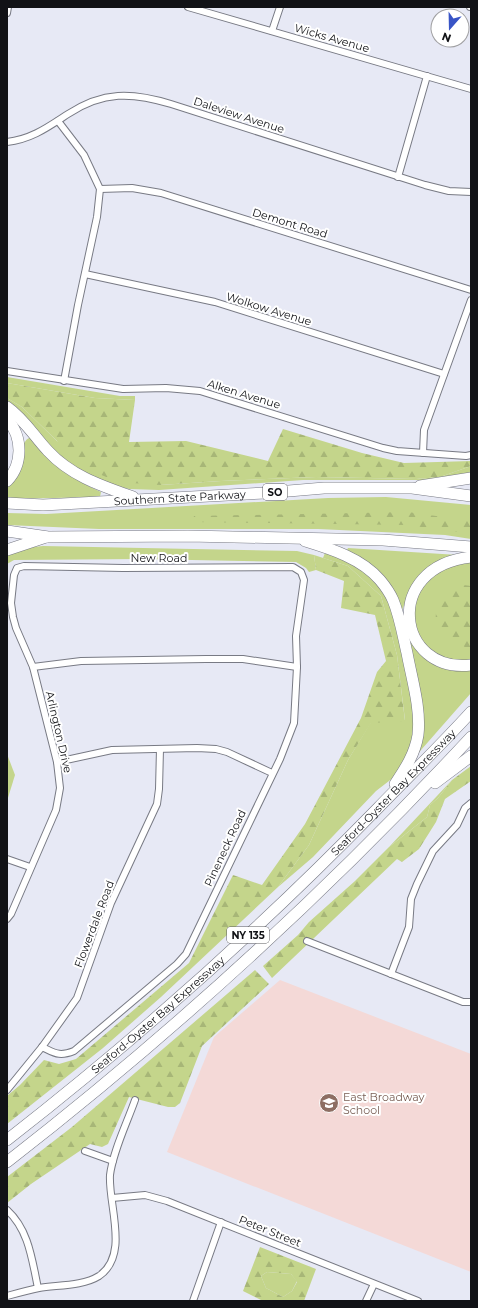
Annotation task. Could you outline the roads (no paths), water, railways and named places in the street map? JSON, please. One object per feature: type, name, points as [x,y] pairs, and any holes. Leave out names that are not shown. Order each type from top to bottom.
[{"type":"highway","points":[[7,407],[18,415],[49,452],[65,466],[86,480],[138,499]]},
{"type":"highway","points":[[7,418],[16,434],[20,447],[18,461],[7,481]]},
{"type":"highway","points":[[412,488],[471,478]]},
{"type":"highway","name":"Southern State Parkway","points":[[7,503],[43,504],[265,493],[324,488],[412,488],[471,496]]},
{"type":"highway","points":[[7,531],[48,537],[166,535],[293,537],[383,540],[471,547]]},
{"type":"highway","points":[[7,550],[48,537]]},
{"type":"highway","points":[[293,537],[325,548],[361,564],[380,580],[389,593],[396,608],[416,697],[419,727],[412,757],[379,806]]},
{"type":"highway","points":[[471,557],[444,564],[425,576],[414,592],[410,603],[409,618],[415,637],[430,656],[441,662],[453,665],[471,665]]},
{"type":"highway","name":"Seaford-Oyster Bay Expressway","points":[[7,1140],[98,1067],[202,977],[297,890],[379,806],[429,758],[471,712]]},
{"type":"highway","name":"Seaford-Oyster Bay Expressway","points":[[7,1162],[109,1080],[214,990],[309,902],[404,807],[471,737]]},
{"type":"highway","points":[[404,807],[471,756]]},
{"type":"street","points":[[7,13],[8,7]]},
{"type":"street","name":"Wicks Avenue","points":[[188,7],[471,89]]},
{"type":"street","points":[[272,32],[280,7]]},
{"type":"street","points":[[398,177],[427,76]]},
{"type":"street","name":"Daleview Avenue","points":[[7,142],[36,134],[83,105],[97,99],[124,95],[145,97],[398,177],[437,188],[471,192]]},
{"type":"street","points":[[58,121],[88,162],[100,189],[97,217],[64,381]]},
{"type":"street","name":"Demont Road","points":[[100,189],[132,188],[161,193],[471,290]]},
{"type":"street","name":"Wolkow Avenue","points":[[85,274],[216,302],[444,374]]},
{"type":"street","points":[[423,453],[424,430],[471,300]]},
{"type":"street","name":"Alken Avenue","points":[[7,371],[123,389],[166,388],[200,391],[383,448],[423,453],[466,456],[471,455]]},
{"type":"street","name":"New Road","points":[[17,568],[24,566],[294,567],[301,572]]},
{"type":"street","name":"Arlington Drive","points":[[7,919],[11,914],[30,867],[56,810],[60,788],[57,762],[33,667],[16,628],[12,610],[11,603],[14,575],[17,568]]},
{"type":"street","name":"Pineneck Road","points":[[42,1047],[64,1055],[74,1051],[177,964],[192,942],[280,758],[294,723],[297,667],[296,636],[304,580],[301,572]]},
{"type":"street","points":[[33,667],[81,660],[243,659],[297,667]]},
{"type":"street","name":"Flowerdale Road","points":[[7,1090],[42,1047],[77,998],[111,903],[157,804],[160,749]]},
{"type":"street","points":[[57,762],[112,750],[216,749],[272,773]]},
{"type":"street","points":[[391,974],[409,927],[411,899],[417,884],[433,851],[457,825],[465,808],[471,803]]},
{"type":"street","points":[[7,859],[30,867]]},
{"type":"street","points":[[307,941],[463,1002],[471,1002]]},
{"type":"street","points":[[7,1296],[38,1288],[87,1280],[99,1276],[108,1267],[114,1256],[116,1242],[110,1176],[113,1161],[135,1100]]},
{"type":"street","points":[[85,1151],[113,1161]]},
{"type":"street","name":"Peter Street","points":[[112,1198],[133,1195],[152,1196],[222,1222],[418,1301]]},
{"type":"street","points":[[7,1210],[21,1226],[25,1236],[38,1288]]},
{"type":"street","points":[[193,1301],[222,1222]]},
{"type":"street","points":[[366,1301],[374,1284]]},
{"type":"place","name":"East Broadway School","points":[[329,1103]]}]
